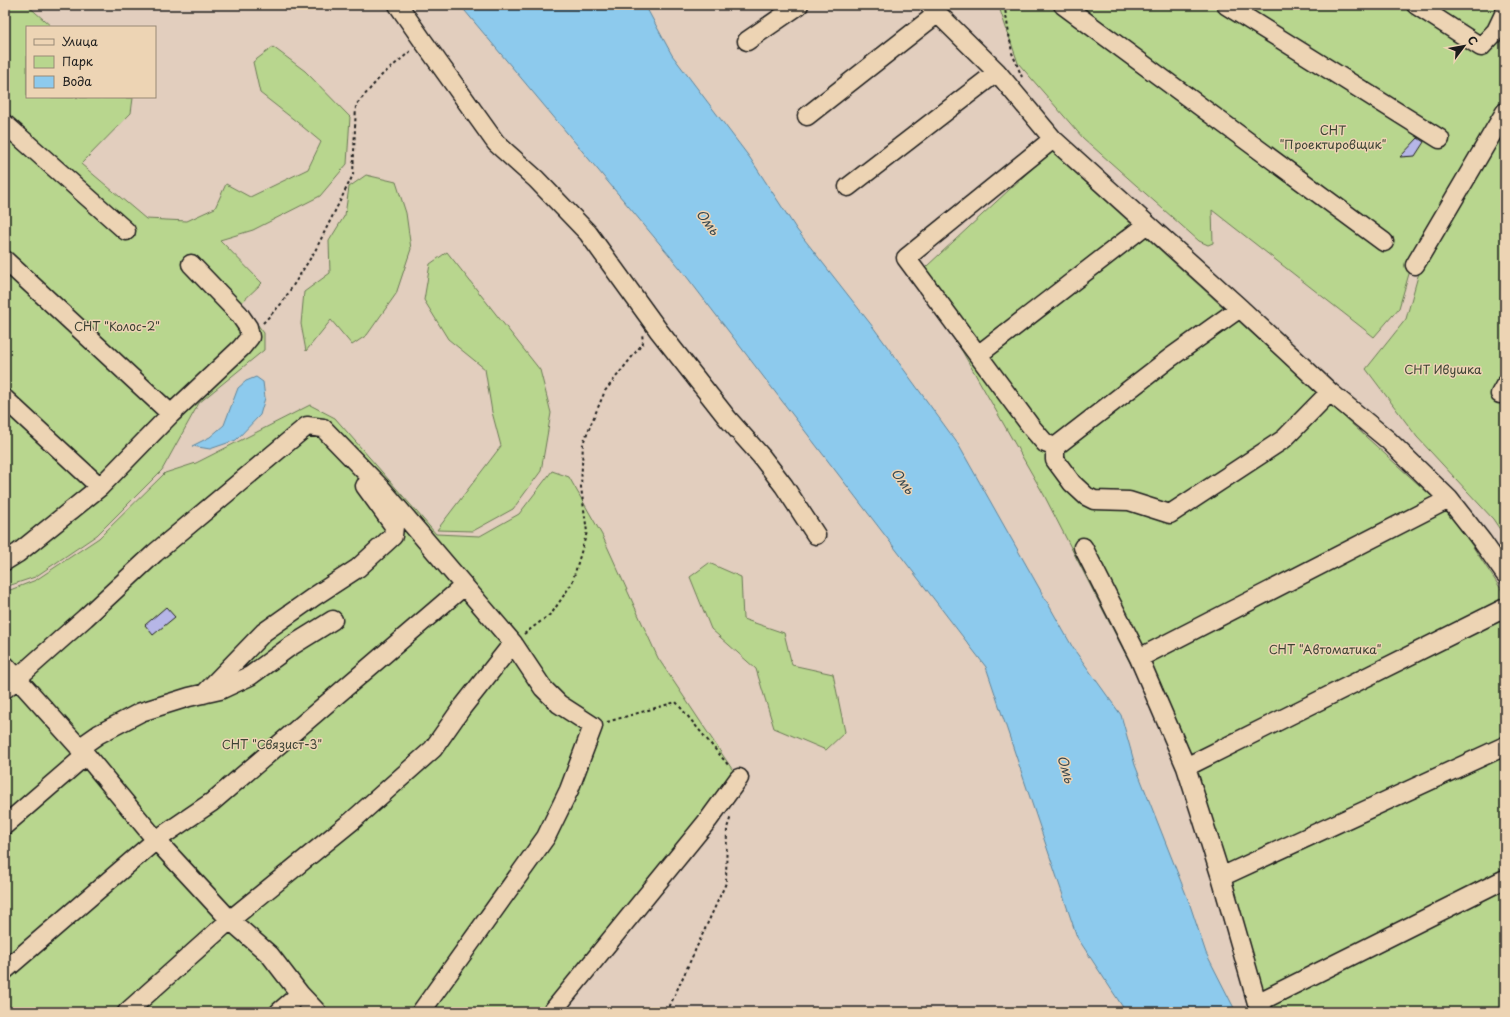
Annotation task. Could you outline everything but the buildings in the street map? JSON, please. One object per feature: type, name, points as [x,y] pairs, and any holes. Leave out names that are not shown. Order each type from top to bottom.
[{"type":"street","points":[[398,5],[496,143],[536,179],[588,233],[664,337],[728,419],[761,456],[816,535]]},
{"type":"street","points":[[747,41],[800,5]]},
{"type":"street","points":[[1063,5],[1384,242]]},
{"type":"street","points":[[1226,5],[1440,138]]},
{"type":"street","points":[[1416,5],[1481,47],[1496,31],[1505,12]]},
{"type":"street","points":[[807,116],[933,9],[997,72],[1054,139],[1330,392],[1388,440],[1449,499],[1482,541],[1505,574]]},
{"type":"street","points":[[848,187],[997,72]]},
{"type":"street","points":[[1415,265],[1505,112]]},
{"type":"street","points":[[5,124],[126,231]]},
{"type":"street","points":[[1054,139],[906,258],[1032,428],[1046,443],[1055,447]]},
{"type":"street","points":[[978,355],[1147,224]]},
{"type":"street","points":[[5,260],[172,414]]},
{"type":"street","points":[[9,552],[100,487],[172,414],[241,348],[250,337],[248,327],[239,314],[191,264]]},
{"type":"street","points":[[1055,447],[1170,358],[1240,308]]},
{"type":"street","points":[[1055,447],[1055,460],[1072,483],[1086,496],[1094,500],[1129,500],[1170,514],[1284,439],[1330,392]]},
{"type":"street","points":[[5,399],[100,487]]},
{"type":"street","points":[[11,683],[155,553],[307,426],[323,428],[381,488],[513,643],[543,688],[559,704],[592,726],[569,790],[546,838],[421,1012]]},
{"type":"street","points":[[204,694],[264,632],[358,568],[393,536],[394,526],[355,472],[351,457]]},
{"type":"street","points":[[1140,658],[1449,499]]},
{"type":"street","points":[[1083,547],[1140,658],[1186,767],[1261,1007],[1505,879]]},
{"type":"street","points":[[5,970],[156,840],[212,802],[464,586]]},
{"type":"street","points":[[1186,767],[1505,608]]},
{"type":"street","points":[[5,825],[99,734],[141,712],[220,690],[250,676],[288,648],[333,620]]},
{"type":"street","points":[[127,1012],[230,920],[352,821],[433,749],[461,709],[513,643]]},
{"type":"street","points":[[5,665],[11,683],[83,751],[156,840],[230,920],[270,955],[300,994],[317,1012]]},
{"type":"street","points":[[1221,877],[1505,746]]},
{"type":"street","points":[[552,1012],[709,819],[739,778]]},
{"type":"street","points":[[280,1012],[300,994]]},
{"type":"path","points":[[1006,5],[1004,9],[1012,53],[1024,81]]},
{"type":"path","points":[[250,337],[282,303],[315,250],[353,175],[356,105],[382,75],[423,41]]},
{"type":"path","points":[[513,643],[552,613],[572,583],[587,532],[581,487],[583,443],[605,391],[643,343],[641,329]]},
{"type":"green space","name":"СНТ \"Колос-2\"","points":[[5,5],[27,5],[51,26],[26,26],[26,98],[133,98],[131,113],[81,164],[146,219],[187,221],[215,208],[226,184],[250,197],[308,169],[321,142],[260,93],[253,62],[273,47],[305,71],[350,117],[347,164],[320,196],[253,230],[220,240],[262,283],[241,303],[264,333],[264,350],[199,403],[162,470],[97,535],[35,577],[5,587]]},
{"type":"green space","name":"СНТ \"Проектировщик\"","points":[[994,5],[1505,5],[1505,104],[1411,267],[1399,308],[1374,337],[1212,210],[1213,243],[1208,245],[1199,241],[1083,138],[1018,63],[1000,10]]},
{"type":"green space","name":"СНТ Ивушка","points":[[1505,129],[1505,537],[1493,519],[1417,437],[1366,369],[1406,319],[1418,276]]},
{"type":"green space","name":"СНТ \"Автоматика\"","points":[[1051,151],[1451,514],[1505,595],[1505,1012],[1269,1012],[1183,769],[1044,495],[962,351],[913,279]]},
{"type":"green space","points":[[366,175],[396,182],[406,213],[411,249],[396,294],[367,335],[352,345],[331,320],[306,351],[301,324],[304,292],[330,273],[329,241],[345,215],[349,187]]},
{"type":"green space","points":[[447,252],[540,370],[551,413],[541,471],[513,509],[473,531],[437,530],[501,446],[492,412],[485,369],[448,339],[424,300],[430,264]]},
{"type":"green space","name":"СНТ \"Связист-3\"","points":[[310,405],[335,418],[436,534],[480,536],[519,514],[552,471],[569,477],[602,535],[658,658],[734,772],[556,1012],[5,1012],[5,592],[36,580],[99,538],[165,473],[196,463]]},
{"type":"green space","points":[[709,563],[741,577],[743,619],[784,633],[792,665],[833,674],[845,732],[826,750],[774,728],[756,669],[711,629],[690,577]]},
{"type":"water","name":"Омь","points":[[460,5],[645,5],[672,55],[750,158],[797,230],[873,327],[958,444],[1073,648],[1121,715],[1135,765],[1189,902],[1206,953],[1236,1012],[1126,1012],[1077,937],[986,667],[680,268]]},
{"type":"water","points":[[256,377],[263,382],[265,398],[260,415],[236,440],[210,449],[192,446],[210,437],[224,425],[238,388],[246,381]]}]
